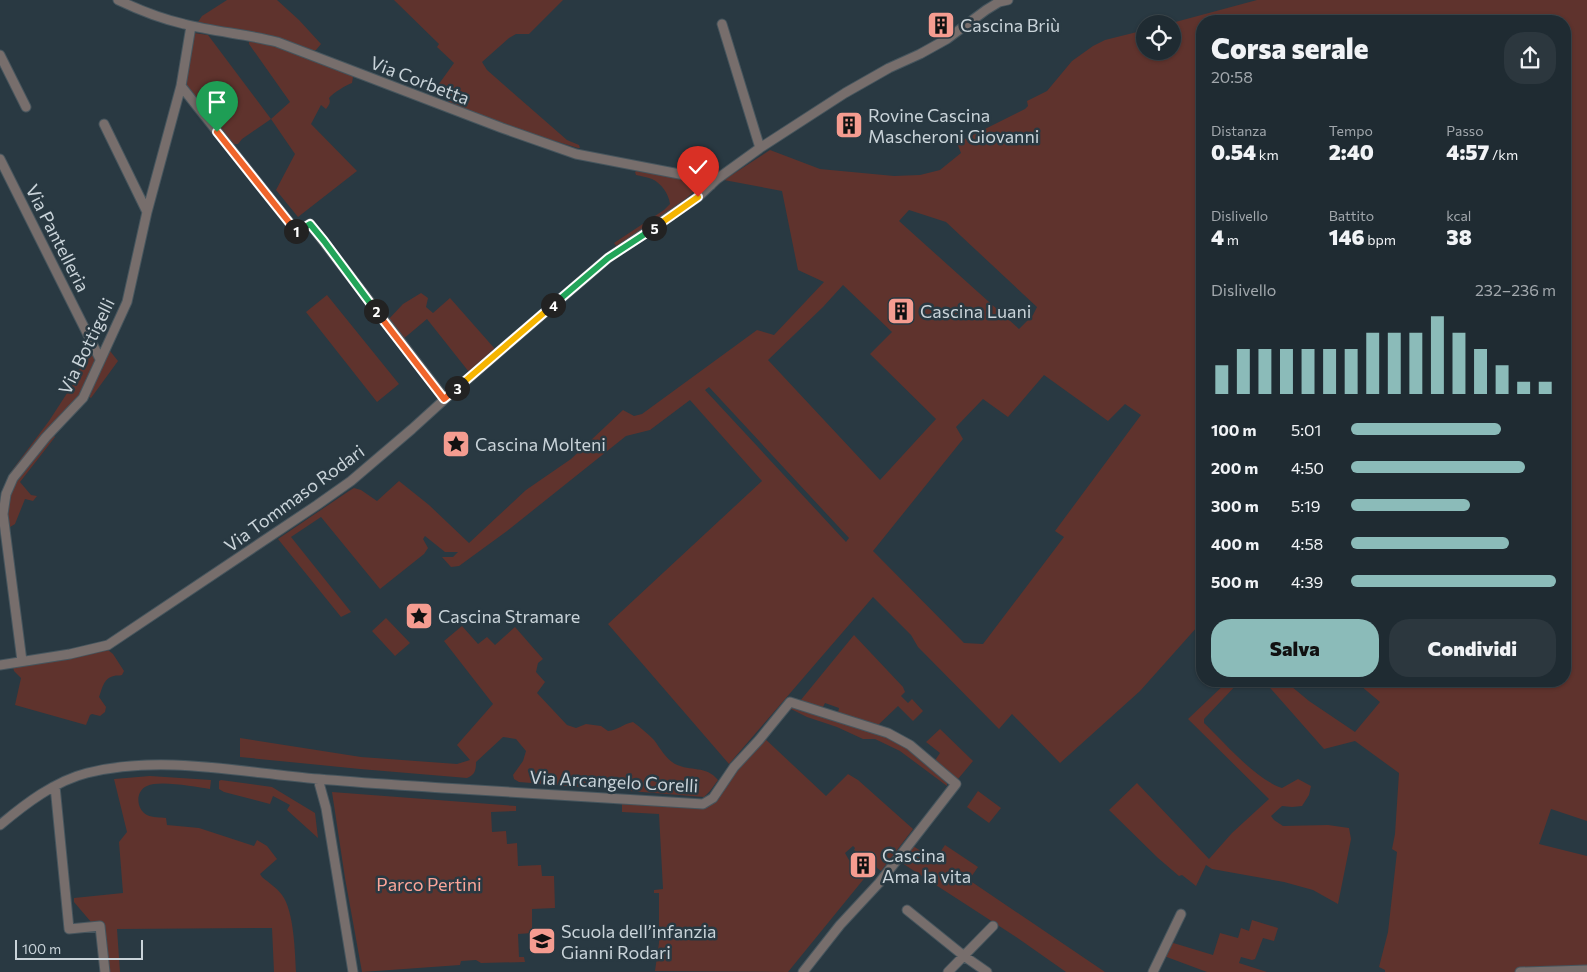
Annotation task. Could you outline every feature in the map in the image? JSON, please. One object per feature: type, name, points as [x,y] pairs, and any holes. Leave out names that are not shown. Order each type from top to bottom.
[{"type":"street","name":"Via Corbetta","points":[[118,0],[150,14],[191,26],[277,42],[502,128],[576,154],[695,176],[712,185]]},
{"type":"street","name":"Via Tommaso Rodari","points":[[0,665],[70,654],[108,645],[351,481],[608,258],[698,197],[760,148],[845,93],[889,68],[947,39],[986,10],[999,2],[1008,0]]},
{"type":"street","points":[[722,24],[760,148]]},
{"type":"street","name":"Via Bottigelli","points":[[22,661],[3,514],[6,494],[12,478],[46,437],[83,398],[126,302],[146,212],[181,86],[191,26]]},
{"type":"street","points":[[0,55],[26,107]]},
{"type":"street","points":[[181,86],[297,232],[310,224],[444,399]]},
{"type":"street","points":[[104,124],[146,212]]},
{"type":"street","name":"Via Pantelleria","points":[[0,159],[100,360]]},
{"type":"street","name":"Via Arcangelo Corelli","points":[[318,779],[703,804],[713,798],[734,767],[790,702],[888,733],[910,746],[956,784],[879,884],[840,925],[803,972]]},
{"type":"street","points":[[0,825],[55,786],[85,773],[118,767],[191,766],[318,779],[326,808],[353,972]]},
{"type":"street","points":[[55,786],[69,929],[100,926],[105,972]]},
{"type":"street","points":[[907,910],[987,972]]},
{"type":"street","points":[[1153,972],[1181,914]]},
{"type":"street","points":[[948,972],[993,926]]},
{"type":"street","points":[[1520,972],[1587,970]]},
{"type":"green space","points":[[227,0],[277,0],[321,44],[316,50],[311,52],[247,32],[198,22],[202,16]]},
{"type":"green space","points":[[394,0],[563,0],[529,34],[516,34],[509,38],[482,62],[487,70],[567,140],[579,145],[580,148],[519,130],[451,105],[445,97],[438,94],[436,88],[454,63],[437,47],[439,44]]},
{"type":"green space","points":[[1257,0],[1587,0],[1587,821],[1551,809],[1539,844],[1587,856],[1587,972],[1385,972],[1385,970],[1379,967],[1388,932],[1397,852],[1392,849],[1395,834],[1399,773],[1355,741],[1324,749],[1269,687],[1292,687],[1309,701],[1355,732],[1380,702],[1362,687],[1571,687],[1571,15],[1201,15]]},
{"type":"green space","points":[[1196,16],[1196,628],[1140,691],[1060,763],[1012,714],[999,729],[918,647],[911,635],[873,597],[729,764],[608,624],[762,481],[690,400],[650,430],[626,436],[507,531],[459,566],[451,567],[442,557],[453,557],[458,552],[445,552],[425,536],[423,539],[428,548],[424,554],[380,589],[321,517],[291,537],[351,612],[341,617],[278,539],[354,488],[361,490],[377,501],[399,481],[429,505],[469,543],[526,490],[571,459],[623,410],[634,416],[642,414],[757,330],[774,335],[824,282],[798,270],[782,191],[724,180],[770,150],[820,169],[894,176],[920,175],[940,170],[961,153],[957,143],[1025,109],[1028,106],[1027,101],[1047,91],[1072,61],[1105,40],[1136,32],[1136,60],[1181,60],[1181,20]],"holes":[[[909,210],[946,222],[1037,307],[1033,315],[1019,329],[899,221]],[[843,285],[892,332],[870,354],[936,419],[880,480],[768,360]],[[1044,375],[1108,421],[1125,404],[1141,415],[1055,531],[1064,537],[983,644],[964,643],[873,551],[963,439],[956,427],[983,399],[1008,417]],[[709,387],[849,538],[846,542],[705,390]]]},
{"type":"green space","points":[[194,33],[208,35],[271,119],[242,139],[238,144],[233,144],[185,84]]},
{"type":"green space","points":[[249,40],[288,50],[350,74],[353,77],[352,83],[340,89],[329,98],[330,103],[326,109],[321,105],[311,124],[357,171],[298,217],[276,190],[295,154],[271,119],[290,102],[249,44]]},
{"type":"green space","points":[[638,170],[680,177],[699,183],[699,186],[687,198],[617,247],[614,243],[670,204],[668,196],[661,186],[652,179],[636,175],[635,172]]},
{"type":"green space","points":[[421,293],[428,298],[426,307],[433,313],[450,298],[495,349],[469,372],[427,319],[402,340],[387,321],[403,304]]},
{"type":"green space","points":[[327,295],[399,384],[377,402],[306,312]]},
{"type":"green space","points":[[88,350],[95,351],[99,360],[81,398],[13,478],[10,473],[49,421],[73,384]]},
{"type":"green space","points":[[105,351],[110,351],[118,361],[91,398],[85,395]]},
{"type":"green space","points":[[53,434],[55,437],[20,482],[31,495],[37,496],[33,501],[25,499],[15,524],[10,527],[5,519],[9,494],[15,479]]},
{"type":"green space","points":[[386,618],[410,643],[395,656],[372,631]]},
{"type":"green space","points":[[462,626],[478,644],[487,637],[495,645],[515,627],[543,659],[538,663],[536,672],[545,682],[537,693],[567,725],[576,728],[586,724],[601,726],[608,731],[633,722],[654,740],[672,762],[681,766],[703,770],[718,780],[704,797],[519,782],[514,779],[513,775],[523,761],[526,751],[516,739],[503,737],[476,762],[474,772],[467,778],[240,757],[240,738],[361,757],[457,764],[470,760],[457,745],[493,704],[444,641]]},
{"type":"green space","points":[[854,635],[903,687],[905,692],[901,696],[908,703],[912,699],[923,711],[913,721],[898,706],[877,726],[838,713],[839,708],[825,703],[823,707],[800,701]]},
{"type":"green space","points":[[108,650],[113,654],[124,671],[122,675],[107,679],[99,697],[106,707],[105,712],[100,716],[90,715],[86,725],[15,705],[21,678],[14,671],[13,667]]},
{"type":"green space","points":[[1222,687],[1234,687],[1204,719],[1204,723],[1251,769],[1272,783],[1282,788],[1298,779],[1311,786],[1309,795],[1302,806],[1282,806],[1271,816],[1274,820],[1283,826],[1328,825],[1349,828],[1351,839],[1338,904],[1313,890],[1284,882],[1212,869],[1206,865],[1196,886],[1182,875],[1179,876],[1158,858],[1109,810],[1137,783],[1209,859],[1232,833],[1269,799],[1188,719]]},
{"type":"green space","points":[[793,706],[884,735],[913,752],[947,780],[947,786],[900,751],[875,739],[863,739],[837,727],[807,717],[789,708]]},
{"type":"green space","points":[[940,729],[973,761],[958,779],[934,762],[940,753],[926,742]]},
{"type":"green space","points":[[762,736],[826,796],[848,774],[858,780],[913,829],[881,871],[854,850],[853,846],[845,853],[849,860],[867,875],[788,972],[655,971],[659,943],[659,893],[654,893],[654,890],[663,889],[659,814],[622,812],[622,804],[697,807],[713,799]]},
{"type":"green space","points":[[150,776],[211,780],[210,789],[169,784],[153,784],[143,788],[138,800],[141,809],[147,815],[166,818],[167,825],[199,828],[254,846],[257,840],[267,846],[277,859],[260,874],[280,892],[286,902],[293,932],[296,972],[274,972],[272,928],[117,929],[120,972],[109,972],[100,922],[91,922],[74,902],[74,898],[123,893],[119,842],[127,832],[114,779]]},
{"type":"green space","points":[[219,781],[272,787],[315,813],[318,838],[287,810],[290,805],[273,796],[270,804],[224,792],[219,789]]},
{"type":"green space","points":[[978,791],[1001,808],[989,823],[967,807]]},
{"type":"green space","name":"Parco Pertini","points":[[332,792],[516,806],[516,811],[491,812],[492,832],[506,831],[507,844],[517,843],[518,866],[541,865],[542,876],[554,876],[555,908],[532,909],[532,933],[518,934],[519,957],[524,957],[525,962],[481,963],[476,960],[461,961],[460,965],[362,972]]},
{"type":"green space","points":[[945,845],[978,867],[969,880],[1105,972],[1066,972],[902,863],[913,846],[935,860]]},
{"type":"green space","points":[[1252,920],[1278,928],[1274,941],[1263,938],[1255,959],[1241,957],[1239,963],[1267,972],[1207,972],[1164,956],[1170,942],[1213,955],[1220,933],[1238,938],[1241,928],[1249,931]]},
{"type":"place","name":"Cascina Briù","points":[[941,25]]},
{"type":"place","name":"Rovine Cascina Mascheroni Giovanni","points":[[849,125]]},
{"type":"place","name":"Cascina Luani","points":[[901,311]]},
{"type":"place","name":"Cascina Molteni","points":[[456,444]]},
{"type":"place","name":"Cascina Stramare","points":[[419,616]]},
{"type":"place","name":"Cascina Ama la vita","points":[[863,865]]},
{"type":"place","name":"Scuola dell’infanzia Gianni Rodari","points":[[542,941]]},
{"type":"route","points":[[217,132],[297,232],[310,224],[444,399],[608,258],[698,197]]}]
